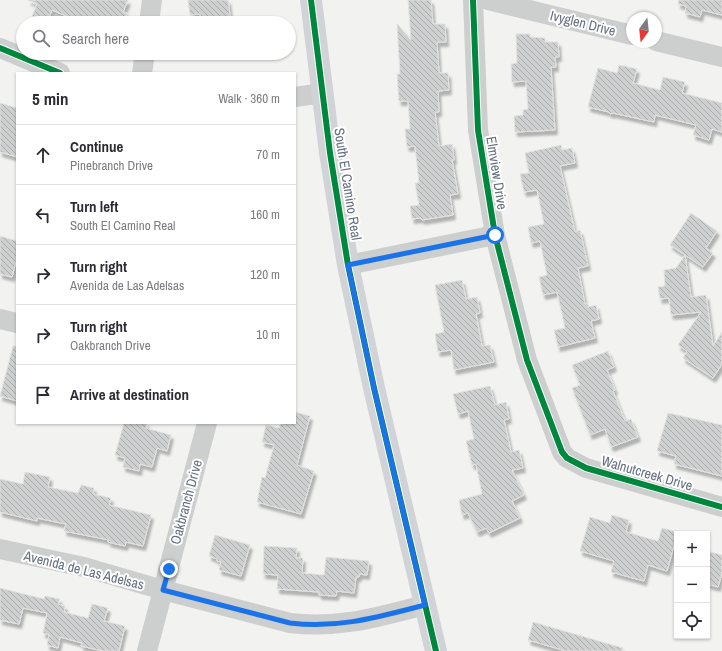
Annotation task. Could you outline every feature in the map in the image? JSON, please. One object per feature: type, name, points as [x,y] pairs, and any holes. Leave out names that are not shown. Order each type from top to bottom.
[{"type":"main road","name":"South El Camino Real","points":[[312,0],[330,153],[348,265],[374,388],[436,651]]},
{"type":"street","points":[[150,16],[152,0]]},
{"type":"street","name":"Elmview Drive","points":[[472,0],[478,130],[495,235],[527,360],[562,452],[567,458]]},
{"type":"street","name":"Ivyglen Drive","points":[[488,0],[626,34]]},
{"type":"street","points":[[662,42],[722,57]]},
{"type":"street","points":[[0,48],[16,55]]},
{"type":"street","points":[[29,60],[58,72]]},
{"type":"street","points":[[142,72],[143,60]]},
{"type":"street","points":[[296,97],[323,93]]},
{"type":"street","points":[[348,265],[495,235]]},
{"type":"street","points":[[0,319],[16,323]]},
{"type":"street","name":"Oakbranch Drive","points":[[147,651],[207,424]]},
{"type":"street","name":"Walnutcreek Drive","points":[[567,458],[586,468],[722,507]]},
{"type":"street","name":"Avenida de Las Adelsas","points":[[0,549],[84,567],[163,590],[290,623],[310,625],[358,622],[425,605]]},
{"type":"building","points":[[28,0],[128,0],[123,12],[127,13],[126,16],[66,16],[52,10],[50,16],[32,16],[37,4]]},
{"type":"building","points":[[188,0],[228,0],[230,16],[200,16],[200,14],[190,15]]},
{"type":"building","points":[[408,0],[431,0],[433,24],[445,24],[446,42],[437,42],[439,73],[448,73],[449,90],[438,91],[439,112],[435,112],[439,146],[452,144],[454,160],[452,160],[458,194],[450,195],[453,215],[422,220],[421,218],[412,219],[410,206],[419,205],[415,183],[419,183],[415,146],[407,147],[405,129],[410,129],[408,101],[399,101],[397,74],[400,74],[397,24],[411,40]]},
{"type":"building","points":[[679,0],[722,0],[722,15],[702,10],[700,17],[685,13],[686,6],[678,4]]},
{"type":"building","points":[[516,34],[530,34],[530,37],[545,38],[545,42],[558,42],[559,57],[555,57],[556,67],[551,67],[555,130],[515,132],[514,116],[523,115],[523,110],[528,109],[526,81],[512,82],[511,64],[517,63]]},
{"type":"building","points":[[619,65],[637,69],[633,83],[660,90],[663,77],[685,82],[682,93],[722,103],[722,132],[712,129],[709,140],[693,135],[696,125],[655,115],[654,122],[613,113],[610,114],[609,112],[588,107],[598,68],[617,73]]},
{"type":"building","points":[[0,103],[16,108],[16,157],[0,152]]},
{"type":"building","points":[[561,145],[562,150],[572,148],[575,163],[560,166],[575,232],[580,230],[588,266],[578,268],[585,304],[588,304],[588,307],[596,305],[599,319],[591,321],[595,338],[558,347],[554,330],[565,328],[557,292],[543,295],[539,277],[547,275],[540,241],[531,243],[528,227],[544,224],[537,190],[524,192],[520,174],[529,173],[525,153]]},
{"type":"building","points":[[691,213],[717,231],[706,248],[713,253],[703,267],[670,245]]},
{"type":"building","points":[[0,236],[16,241],[16,262],[12,277],[0,274]]},
{"type":"building","points":[[685,255],[691,297],[706,295],[713,346],[722,332],[722,364],[713,378],[683,358],[687,351],[678,345],[701,312],[671,315],[669,298],[660,299],[658,287],[665,286],[664,270],[676,268]]},
{"type":"building","points":[[462,280],[466,299],[477,297],[480,313],[476,314],[482,346],[490,345],[494,362],[454,370],[451,350],[438,352],[435,334],[444,332],[435,285]]},
{"type":"building","points":[[13,346],[16,346],[16,401],[0,396]]},
{"type":"building","points":[[608,351],[614,367],[607,370],[615,390],[613,391],[625,421],[631,419],[638,437],[611,447],[605,429],[590,435],[572,388],[580,385],[572,365]]},
{"type":"building","points":[[490,386],[495,405],[506,402],[509,419],[504,420],[511,452],[519,450],[523,468],[512,470],[524,495],[512,501],[520,518],[489,533],[486,528],[477,532],[468,513],[462,515],[459,500],[482,494],[476,464],[472,465],[466,441],[474,439],[468,411],[458,414],[453,394]]},
{"type":"building","points":[[296,412],[310,416],[297,465],[314,471],[301,514],[257,502],[262,477],[265,478],[274,445],[262,442],[266,425],[279,428],[281,424],[296,424]]},
{"type":"building","points":[[668,413],[722,425],[722,476],[674,464],[676,456],[657,451]]},
{"type":"building","points":[[124,424],[147,424],[146,428],[171,435],[167,451],[157,448],[152,467],[140,464],[139,471],[123,467],[125,458],[115,455]]},
{"type":"building","points":[[25,472],[50,477],[48,487],[78,493],[81,485],[94,488],[93,494],[111,498],[109,505],[151,515],[143,546],[126,542],[125,546],[108,542],[109,540],[64,531],[66,524],[37,518],[37,521],[0,512],[0,479],[23,484]]},
{"type":"building","points":[[612,515],[629,520],[626,532],[658,541],[662,528],[674,531],[674,546],[667,571],[648,565],[644,581],[611,572],[614,561],[580,551],[590,517],[610,523]]},
{"type":"building","points":[[215,535],[250,545],[241,576],[219,570],[221,562],[209,556]]},
{"type":"building","points":[[264,546],[297,548],[296,558],[303,558],[302,573],[324,575],[326,557],[369,561],[367,575],[359,574],[359,577],[356,577],[354,593],[337,591],[336,596],[319,595],[319,592],[277,589],[278,575],[263,574]]},
{"type":"building","points":[[710,552],[722,555],[722,573],[718,587],[710,585]]},
{"type":"building","points":[[0,588],[44,599],[45,596],[60,599],[58,604],[65,606],[64,612],[88,618],[92,604],[108,608],[104,621],[125,626],[119,651],[103,651],[81,646],[82,643],[60,637],[58,648],[47,645],[49,635],[43,633],[47,613],[23,608],[19,624],[0,620]]},
{"type":"building","points":[[533,622],[623,648],[622,651],[566,651],[528,640]]},
{"type":"cycle path","points":[[311,0],[330,153],[348,265],[374,388],[436,651]]},
{"type":"cycle path","points":[[473,0],[478,130],[495,235],[527,360],[562,452],[567,458],[586,468],[722,507]]},
{"type":"cycle path","points":[[0,48],[16,55]]},
{"type":"cycle path","points":[[29,60],[58,72]]},
{"type":"route","points":[[169,569],[163,590],[290,623],[310,625],[358,622],[425,605],[374,388],[348,265],[495,235]]}]
